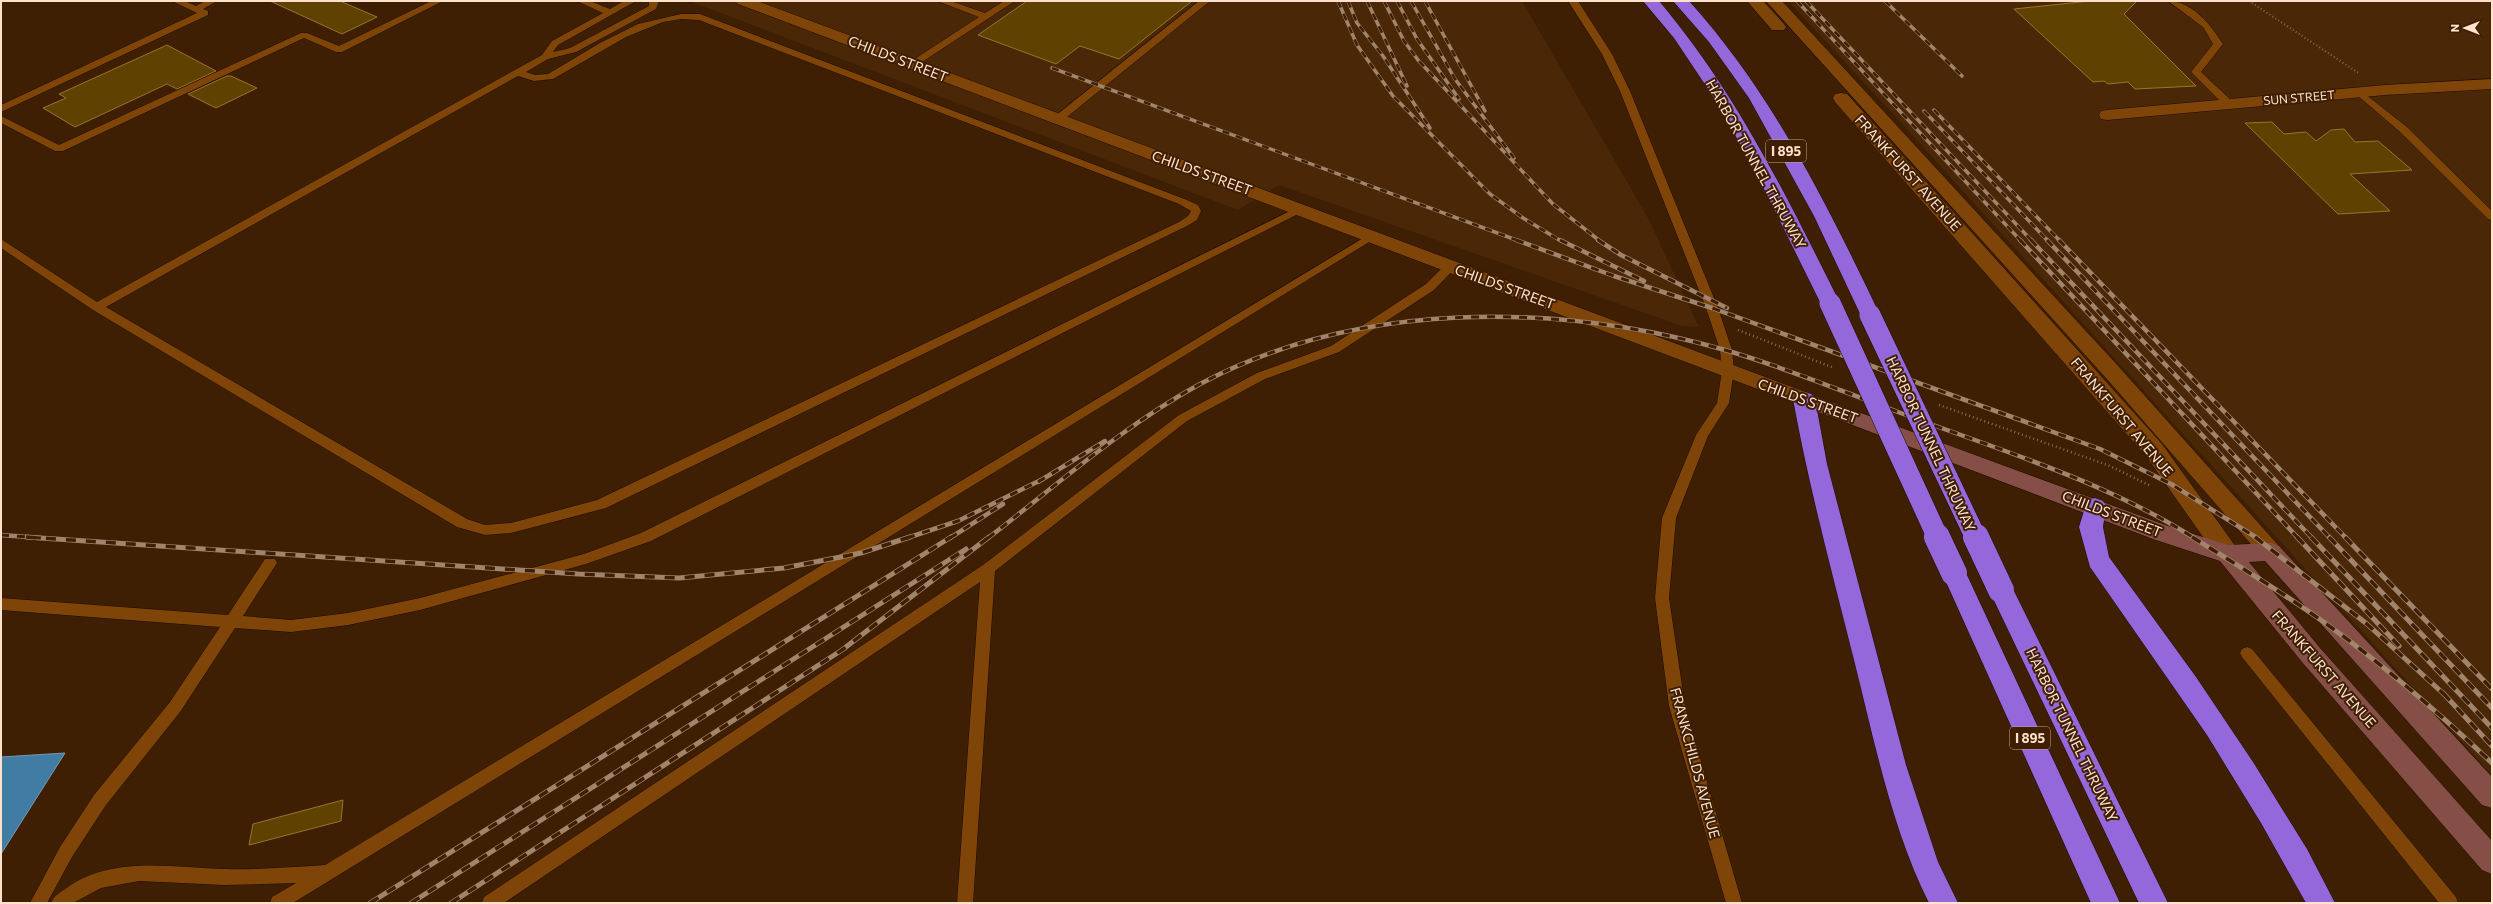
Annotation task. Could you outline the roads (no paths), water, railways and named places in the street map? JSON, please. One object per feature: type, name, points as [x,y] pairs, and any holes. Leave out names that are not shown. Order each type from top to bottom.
[{"type":"highway","name":"HARBOR TUNNEL THRUWAY","points":[[1651,1],[1667,19],[1709,77],[1742,132],[1830,303],[2106,903]]},
{"type":"highway","name":"HARBOR TUNNEL THRUWAY","points":[[1681,1],[1715,39],[1757,98],[1823,216],[2001,590],[2154,903]]},
{"type":"highway","points":[[1804,399],[1816,464],[1893,765],[1925,866],[1944,903]]},
{"type":"highway","points":[[2095,507],[2091,527],[2098,560],[2226,743],[2286,837],[2321,903]]},
{"type":"main road","name":"CHILDS STREET","points":[[1804,399],[2161,533],[2228,554],[2271,552]]},
{"type":"main road","name":"FRANKFURST AVENUE","points":[[2271,552],[2492,796]]},
{"type":"main road","name":"FRANKFURST AVENUE","points":[[2228,554],[2311,655],[2492,861]]},
{"type":"street","name":"CHILDS STREET","points":[[743,1],[1804,399]]},
{"type":"street","name":"FRANKFURST AVENUE","points":[[1755,1],[2154,450],[2228,554]]},
{"type":"street","name":"FRANKFURST AVENUE","points":[[1774,1],[2114,373],[2271,552]]},
{"type":"street","name":"SUN STREET","points":[[2107,115],[2385,90],[2492,84]]},
{"type":"lane","points":[[1,109],[205,13],[177,1]]},
{"type":"lane","points":[[196,9],[212,1]]},
{"type":"lane","points":[[1,118],[59,149],[304,35],[339,50],[438,1]]},
{"type":"lane","points":[[582,1],[609,12]]},
{"type":"lane","points":[[545,57],[556,43],[630,1]]},
{"type":"lane","points":[[97,307],[517,72],[545,57],[573,50],[653,7],[654,1]]},
{"type":"lane","points":[[942,1],[987,17]]},
{"type":"lane","points":[[913,64],[1010,1]]},
{"type":"lane","points":[[1058,119],[1205,1]]},
{"type":"lane","name":"FRANKCHILDS AVENUE","points":[[1573,1],[1607,54],[1625,91],[1717,323],[1726,350],[1728,371],[1723,403],[1702,435],[1669,518],[1662,598],[1677,706],[1734,903]]},
{"type":"lane","points":[[2173,1],[2206,25],[2218,44],[2196,72],[2229,104]]},
{"type":"lane","points":[[1,243],[97,307],[462,522],[485,530],[511,528],[601,504],[1183,224],[1193,218],[1196,211],[1194,207],[1183,202],[700,17],[674,16],[645,24],[550,77],[534,78],[517,72]]},
{"type":"lane","points":[[2360,93],[2403,129],[2492,218]]},
{"type":"lane","points":[[1,604],[291,626],[362,616],[420,604],[586,559],[646,537],[1300,209]]},
{"type":"lane","points":[[278,903],[1370,237]]},
{"type":"lane","points":[[490,903],[988,569],[1183,418],[1261,376],[1335,349],[1430,287],[1450,267]]},
{"type":"lane","points":[[38,903],[66,852],[100,800],[175,707],[270,563]]},
{"type":"lane","points":[[965,903],[988,569]]},
{"type":"lane","points":[[2247,653],[2450,903]]},
{"type":"lane","points":[[59,903],[77,888],[114,875],[155,872],[258,877],[328,872]]},
{"type":"water","points":[[65,753],[1,854],[1,757]]},
{"type":"railway","points":[[1338,1],[1357,45],[1393,96],[1490,194],[1523,218],[1561,241]]},
{"type":"railway","points":[[1348,1],[1357,23],[1383,56],[1430,128]]},
{"type":"railway","points":[[1367,1],[1407,86]]},
{"type":"railway","points":[[1384,1],[1404,41],[1418,60],[1553,204],[1600,241]]},
{"type":"railway","points":[[1397,1],[1417,39],[1459,99]]},
{"type":"railway","points":[[1411,1],[1455,79],[1514,158]]},
{"type":"railway","points":[[1425,1],[1485,111]]},
{"type":"railway","points":[[1797,1],[2021,241]]},
{"type":"railway","points":[[1806,1],[2032,241]]},
{"type":"railway","points":[[1885,1],[1962,76]]},
{"type":"railway","points":[[1052,68],[1519,241]]},
{"type":"railway","points":[[1934,110],[2060,241]]},
{"type":"railway","points":[[1924,111],[2048,241]]},
{"type":"railway","points":[[1516,240],[1614,276],[1712,308],[2100,449],[2171,484],[2257,538]]},
{"type":"railway","points":[[1560,240],[1644,281]]},
{"type":"railway","points":[[1598,240],[1621,255],[1727,308]]},
{"type":"railway","points":[[2020,240],[2298,538]]},
{"type":"railway","points":[[2031,240],[2312,538]]},
{"type":"railway","points":[[2047,240],[2330,538]]},
{"type":"railway","points":[[2059,240],[2346,538]]},
{"type":"railway","points":[[988,538],[1117,437],[1144,418],[1200,384],[1261,356],[1325,336],[1391,324],[1459,318],[1527,318],[1594,323],[1661,334],[1725,350],[1791,372],[2012,453],[2087,483],[2159,517],[2194,538]]},
{"type":"railway","points":[[1042,479],[1105,441]]},
{"type":"railway","points":[[910,537],[958,521],[1042,479]]},
{"type":"railway","points":[[1038,482],[1042,479]]},
{"type":"railway","points":[[950,538],[1003,504]]},
{"type":"railway","points":[[1,535],[41,538]]},
{"type":"railway","points":[[26,537],[578,574],[679,578],[784,568],[861,553],[910,537]]},
{"type":"railway","points":[[370,903],[951,537]]},
{"type":"railway","points":[[451,903],[842,650],[989,537]]},
{"type":"railway","points":[[2192,537],[2292,600],[2347,639],[2411,690],[2492,763]]},
{"type":"railway","points":[[2255,537],[2367,624],[2445,695]]},
{"type":"railway","points":[[2297,537],[2399,646]]},
{"type":"railway","points":[[2311,537],[2492,728]]},
{"type":"railway","points":[[2329,537],[2492,708]]},
{"type":"railway","points":[[2345,537],[2492,689]]},
{"type":"railway","points":[[411,903],[966,549]]},
{"type":"railway","points":[[2445,695],[2492,746]]}]
